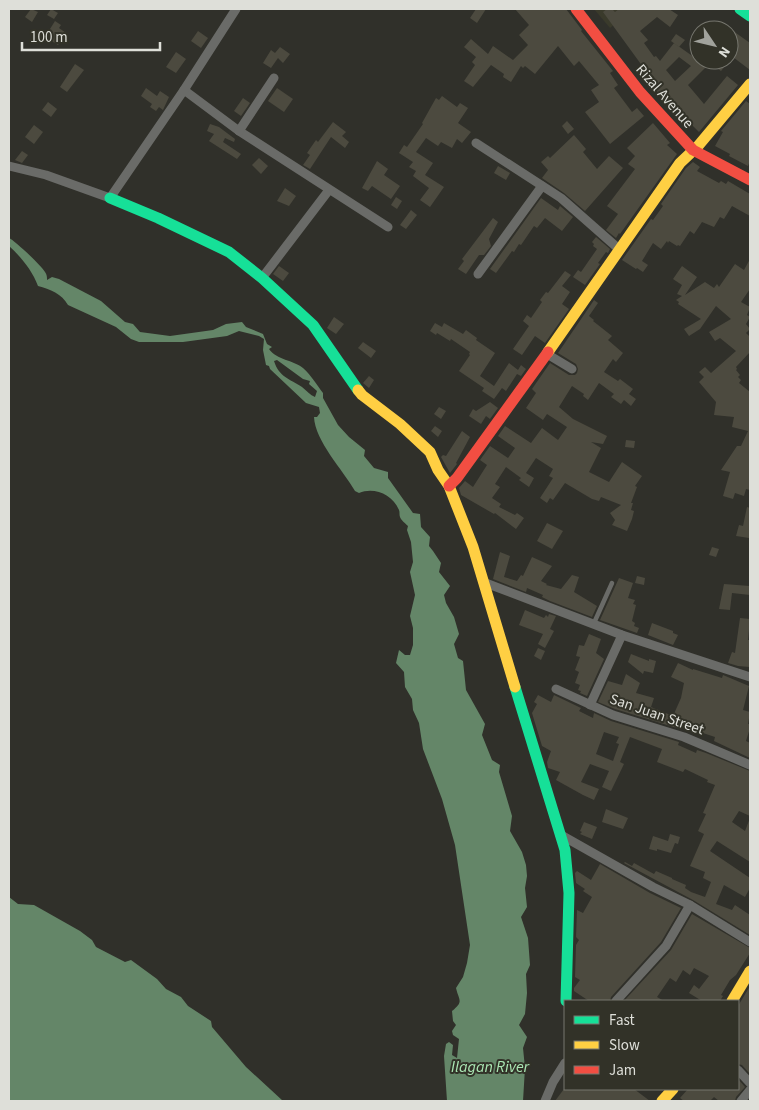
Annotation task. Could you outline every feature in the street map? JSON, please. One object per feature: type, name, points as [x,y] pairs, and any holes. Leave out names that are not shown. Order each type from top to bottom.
[{"type":"street","points":[[110,198],[184,90],[236,9]]},
{"type":"street","name":"Rizal Avenue","points":[[576,9],[640,92],[665,121],[695,148],[750,180]]},
{"type":"street","name":"Rizal Avenue","points":[[586,9],[695,148],[750,174]]},
{"type":"street","points":[[740,9],[750,16]]},
{"type":"street","points":[[239,131],[274,78]]},
{"type":"street","points":[[449,486],[457,478],[548,354],[680,163],[750,84]]},
{"type":"street","points":[[184,90],[239,131],[388,227]]},
{"type":"street","points":[[476,143],[561,198],[620,250]]},
{"type":"street","points":[[9,166],[46,175],[110,198],[158,218],[229,252],[262,278],[313,326],[362,395],[400,424],[430,452],[438,470],[449,486],[473,547],[561,835],[567,862],[569,893],[566,1000]]},
{"type":"street","points":[[478,274],[542,186]]},
{"type":"street","points":[[262,278],[329,190]]},
{"type":"street","points":[[548,354],[572,368]]},
{"type":"street","points":[[483,582],[622,635],[750,677]]},
{"type":"street","points":[[590,705],[622,635]]},
{"type":"street","name":"San Juan Street","points":[[556,689],[613,715],[684,737],[750,765]]},
{"type":"street","points":[[561,835],[653,887],[690,905],[750,942]]},
{"type":"street","points":[[621,1000],[633,981],[666,946],[690,905]]},
{"type":"street","points":[[733,1000],[750,971]]},
{"type":"street","points":[[545,1101],[553,1082],[564,1065]]},
{"type":"street","points":[[739,1071],[750,1083]]},
{"type":"street","points":[[741,1101],[750,1090]]},
{"type":"lane","points":[[594,623],[612,583]]},
{"type":"shaded area","points":[[594,9],[632,9],[610,28]]},
{"type":"water","name":"Ilagan River","points":[[9,238],[39,264],[46,273],[47,280],[52,277],[59,279],[101,301],[125,322],[133,324],[140,332],[170,336],[213,330],[226,324],[242,322],[246,327],[263,334],[267,344],[272,347],[269,349],[272,353],[299,365],[309,374],[323,393],[323,398],[338,425],[365,450],[364,456],[374,468],[388,472],[388,478],[413,513],[420,514],[421,527],[430,537],[429,546],[441,563],[439,572],[450,586],[444,595],[459,634],[454,644],[458,658],[463,661],[466,690],[485,724],[482,735],[492,760],[500,765],[499,772],[512,816],[510,831],[522,852],[526,865],[525,888],[527,907],[521,917],[528,938],[530,965],[526,974],[525,1014],[519,1025],[527,1037],[523,1048],[525,1068],[523,1101],[447,1101],[444,1056],[446,1044],[449,1042],[453,1045],[452,1055],[457,1058],[459,1039],[453,1035],[452,1031],[456,1025],[453,1021],[452,1011],[459,1003],[456,988],[463,977],[470,945],[455,845],[442,799],[423,749],[419,723],[413,710],[412,699],[405,687],[404,672],[396,663],[399,650],[405,655],[410,655],[413,645],[413,628],[410,616],[415,595],[410,572],[413,562],[411,542],[407,530],[408,526],[401,518],[396,504],[382,493],[365,491],[359,493],[355,491],[319,436],[314,417],[317,417],[320,413],[319,407],[306,403],[266,365],[263,350],[264,339],[239,331],[227,336],[183,342],[139,342],[131,339],[116,327],[68,305],[55,292],[38,286],[26,264],[9,246]],"holes":[[[277,360],[303,379],[310,381],[309,384],[317,391],[315,397],[282,374],[274,361]]]},
{"type":"water","points":[[9,897],[18,904],[34,905],[80,931],[92,940],[96,947],[125,962],[131,960],[157,979],[166,989],[181,997],[188,1006],[211,1021],[212,1027],[246,1067],[283,1101],[9,1101]]},
{"type":"building","points":[[31,9],[38,12],[32,22],[25,17]]},
{"type":"building","points":[[51,9],[58,13],[54,19],[47,15]]},
{"type":"building","points":[[476,9],[486,9],[477,23],[470,18]]},
{"type":"building","points":[[515,9],[566,9],[613,71],[610,73],[618,85],[614,88],[632,112],[637,108],[644,116],[610,144],[585,112],[599,102],[591,90],[599,85],[579,61],[574,66],[558,46],[535,74],[525,66],[523,68],[521,66],[511,82],[503,77],[504,74],[491,65],[473,87],[464,81],[475,65],[472,62],[476,57],[464,47],[471,39],[488,54],[493,46],[513,60],[528,45],[519,35],[529,25]]},
{"type":"building","points":[[607,9],[612,9],[615,12],[619,9],[669,9],[678,15],[670,27],[657,17],[640,31],[648,40],[644,43],[654,57],[656,56],[660,61],[674,43],[689,54],[689,64],[679,57],[666,70],[675,81],[689,68],[689,70],[703,70],[688,85],[704,104],[727,76],[738,85],[699,132],[677,110],[674,112],[662,99],[638,71],[643,67],[603,12]]},
{"type":"building","points":[[55,21],[61,25],[59,28],[66,33],[58,45],[45,37]]},
{"type":"building","points":[[198,31],[208,38],[201,48],[191,41]]},
{"type":"building","points":[[676,34],[685,40],[679,47],[671,41]]},
{"type":"building","points":[[739,35],[750,43],[750,70],[739,62]]},
{"type":"building","points":[[280,47],[290,54],[283,63],[278,58],[271,68],[263,63],[271,50],[275,53]]},
{"type":"building","points":[[176,52],[186,59],[176,73],[166,67]]},
{"type":"building","points":[[75,64],[84,70],[67,92],[60,87]]},
{"type":"building","points":[[146,88],[157,96],[160,91],[169,97],[163,110],[159,107],[156,111],[150,107],[152,104],[141,96]]},
{"type":"building","points":[[277,88],[293,99],[284,112],[268,101]]},
{"type":"building","points":[[442,96],[457,107],[460,103],[468,108],[458,123],[471,132],[462,143],[457,139],[452,148],[441,142],[438,146],[426,138],[416,152],[433,163],[425,175],[444,187],[430,207],[420,200],[429,188],[413,176],[416,171],[409,167],[413,162],[399,153],[404,145],[407,147],[423,124],[436,98],[439,100]]},
{"type":"building","points":[[243,98],[250,103],[241,116],[234,111]]},
{"type":"building","points":[[746,101],[750,104],[750,161],[748,166],[715,146],[723,132],[721,131]]},
{"type":"building","points":[[48,102],[57,109],[51,117],[42,110]]},
{"type":"building","points":[[567,121],[574,129],[568,134],[562,126]]},
{"type":"building","points":[[333,122],[346,132],[342,136],[349,142],[345,148],[331,137],[310,169],[303,165],[310,155],[307,153],[316,140],[318,142]]},
{"type":"building","points":[[653,123],[670,143],[667,145],[677,154],[616,238],[606,230],[618,214],[607,206],[635,169],[628,164],[635,156],[627,148]]},
{"type":"building","points":[[210,124],[219,127],[235,139],[234,142],[225,138],[223,142],[241,154],[237,159],[209,141],[214,134],[207,131]]},
{"type":"building","points":[[34,125],[43,132],[34,144],[25,137]]},
{"type":"building","points":[[574,135],[586,149],[583,152],[597,169],[609,156],[623,168],[585,211],[542,178],[548,170],[541,162],[548,156],[550,158]]},
{"type":"building","points":[[22,151],[28,155],[22,163],[15,160]]},
{"type":"building","points":[[259,158],[268,166],[261,174],[252,165]]},
{"type":"building","points":[[377,161],[388,169],[384,175],[400,186],[391,199],[372,186],[368,191],[362,188]]},
{"type":"building","points":[[693,162],[700,167],[697,171],[719,183],[721,181],[726,184],[728,181],[750,194],[750,216],[732,206],[724,219],[720,217],[714,227],[702,222],[694,234],[690,231],[680,246],[669,241],[668,243],[667,241],[661,249],[653,243],[642,261],[648,265],[643,272],[636,269],[622,260],[651,219],[653,220],[663,206],[661,204],[686,168]]},
{"type":"building","points":[[498,166],[510,173],[506,180],[494,173]]},
{"type":"building","points":[[285,188],[296,196],[289,206],[277,201]]},
{"type":"building","points":[[396,197],[402,201],[397,209],[391,205]]},
{"type":"building","points":[[541,198],[558,210],[560,206],[573,217],[562,231],[545,218],[537,228],[534,226],[521,245],[519,244],[514,252],[512,251],[496,273],[490,269]]},
{"type":"building","points":[[411,210],[417,215],[406,229],[400,225]]},
{"type":"building","points":[[493,218],[498,222],[489,239],[491,246],[484,255],[479,255],[466,274],[458,269],[464,261],[462,259]]},
{"type":"building","points":[[596,237],[610,249],[598,263],[600,264],[585,285],[573,277],[578,270],[581,272],[597,249],[593,246],[592,242]]},
{"type":"building","points":[[750,259],[750,289],[741,302],[750,307],[747,315],[750,317],[746,324],[750,329],[746,333],[750,337],[750,352],[736,367],[736,370],[740,375],[738,377],[741,380],[739,383],[750,392],[750,490],[746,489],[744,496],[735,493],[733,499],[723,496],[730,472],[721,470],[737,446],[741,446],[748,431],[732,427],[734,417],[714,415],[716,402],[699,382],[704,377],[699,372],[705,367],[711,373],[736,351],[720,338],[715,341],[709,332],[731,319],[716,306],[700,329],[689,336],[684,329],[701,319],[678,304],[679,302],[676,300],[682,296],[677,294],[682,285],[673,279],[682,266],[697,277],[685,295],[705,282],[714,288],[717,284],[719,287],[735,264],[744,270]]},
{"type":"building","points":[[279,266],[289,273],[283,281],[273,274]]},
{"type":"building","points":[[565,271],[571,275],[562,286],[570,292],[562,304],[569,309],[545,343],[535,336],[522,355],[513,349],[529,326],[523,321],[527,315],[531,318],[542,302],[540,300]]},
{"type":"building","points":[[594,300],[598,303],[589,316],[612,336],[608,340],[623,353],[616,362],[613,359],[604,372],[618,381],[620,379],[633,389],[629,394],[636,399],[631,406],[624,400],[621,404],[611,397],[614,394],[599,383],[588,400],[583,396],[584,394],[572,386],[559,407],[573,419],[607,436],[603,444],[591,442],[601,448],[589,472],[609,482],[622,462],[642,476],[635,486],[637,487],[631,503],[633,503],[631,510],[634,511],[632,519],[627,531],[612,525],[615,520],[610,513],[621,505],[601,497],[599,501],[592,499],[565,483],[553,500],[550,498],[547,503],[540,498],[553,478],[549,476],[553,469],[536,458],[526,473],[534,478],[529,487],[519,480],[521,478],[506,467],[495,484],[500,487],[492,498],[501,504],[499,507],[515,515],[517,513],[524,518],[516,529],[495,513],[461,495],[459,488],[465,481],[473,487],[487,465],[480,460],[490,446],[508,458],[515,448],[498,436],[505,426],[531,443],[542,428],[558,440],[567,427],[547,414],[543,420],[526,408],[536,393],[532,389],[550,363],[569,375],[577,373],[576,364],[558,353]]},
{"type":"building","points":[[334,317],[344,324],[336,334],[327,328]]},
{"type":"building","points":[[435,323],[442,327],[444,323],[463,334],[466,330],[477,338],[476,340],[495,353],[480,376],[494,386],[509,363],[518,370],[521,365],[526,369],[521,376],[517,374],[506,391],[502,388],[494,399],[482,391],[484,388],[459,371],[470,355],[470,352],[451,339],[450,341],[430,331]]},
{"type":"building","points":[[363,342],[376,351],[371,358],[358,348]]},
{"type":"building","points":[[369,376],[374,380],[369,388],[363,383]]},
{"type":"building","points":[[490,402],[498,408],[490,419],[486,416],[481,424],[469,416],[473,409],[476,411]]},
{"type":"building","points":[[439,407],[446,411],[441,419],[434,414]]},
{"type":"building","points":[[435,426],[442,431],[438,437],[431,431]]},
{"type":"building","points":[[462,431],[470,437],[457,464],[450,473],[441,457],[443,455],[446,456]]},
{"type":"building","points":[[626,440],[635,441],[634,448],[625,447]]},
{"type":"building","points":[[747,507],[750,508],[749,538],[736,536],[739,525],[743,526]]},
{"type":"building","points":[[547,523],[563,531],[552,549],[537,541]]},
{"type":"building","points":[[712,547],[719,549],[716,557],[709,555]]},
{"type":"building","points":[[500,552],[510,556],[504,577],[517,581],[521,575],[523,576],[532,557],[552,566],[541,581],[546,585],[561,589],[572,575],[579,577],[574,592],[597,606],[592,617],[550,601],[542,597],[543,595],[527,588],[526,592],[493,579]]},
{"type":"building","points":[[637,576],[645,578],[644,585],[635,583]]},
{"type":"building","points":[[619,578],[633,583],[628,598],[635,600],[633,604],[636,605],[632,621],[635,623],[634,626],[639,628],[637,633],[600,620]]},
{"type":"building","points":[[724,584],[750,586],[750,595],[732,593],[730,610],[719,609]]},
{"type":"building","points":[[525,610],[544,618],[546,615],[548,617],[549,614],[556,616],[550,629],[554,631],[545,648],[538,644],[543,634],[519,625]]},
{"type":"building","points":[[740,618],[750,619],[748,640],[750,640],[750,667],[728,663],[732,652],[735,653]]},
{"type":"building","points":[[652,623],[673,631],[673,633],[678,635],[673,645],[648,635]]},
{"type":"building","points":[[589,634],[601,639],[596,653],[604,659],[587,696],[578,690],[580,685],[575,683],[579,672],[575,670],[580,657],[576,656],[579,645],[584,646]]},
{"type":"building","points":[[538,648],[545,651],[541,660],[534,656]]},
{"type":"building","points":[[631,654],[649,661],[649,659],[656,661],[653,673],[644,671],[643,674],[628,662]]},
{"type":"building","points":[[678,663],[693,670],[722,678],[723,675],[749,686],[743,710],[750,712],[748,724],[750,724],[750,728],[746,741],[750,743],[750,758],[714,741],[715,737],[681,726],[680,729],[598,702],[608,681],[622,685],[626,674],[640,683],[636,693],[654,698],[651,707],[673,716],[681,698],[684,683],[671,677]]},
{"type":"building","points":[[538,695],[551,702],[554,695],[581,708],[579,711],[593,718],[594,713],[611,721],[679,742],[678,745],[696,753],[697,750],[750,771],[750,816],[739,811],[732,822],[745,831],[750,818],[750,862],[717,841],[710,851],[750,878],[750,888],[745,897],[724,885],[716,904],[732,910],[735,905],[750,915],[750,935],[693,900],[624,863],[632,866],[634,863],[654,874],[656,871],[686,885],[685,888],[691,892],[705,897],[711,882],[703,878],[705,872],[690,866],[704,834],[698,831],[706,814],[703,813],[715,785],[685,769],[683,772],[657,762],[662,749],[630,737],[620,762],[624,764],[611,791],[602,787],[609,771],[590,764],[581,782],[599,789],[594,800],[583,795],[556,780],[560,772],[548,768],[547,762],[551,751],[542,746],[532,713],[537,704],[534,702]],"holes":[[[604,732],[619,737],[616,743],[619,744],[613,761],[596,754]]]},
{"type":"building","points":[[606,809],[628,818],[623,829],[602,822]]},
{"type":"building","points":[[584,822],[597,827],[592,839],[580,834]]},
{"type":"building","points":[[670,834],[680,837],[678,844],[675,843],[671,853],[649,849],[653,836],[668,841]]},
{"type":"building","points":[[600,864],[650,893],[681,908],[661,942],[610,1000],[588,1000],[574,991],[580,980],[575,977],[576,945],[579,940],[576,937],[577,910],[583,913],[592,897],[576,883],[575,873],[577,871],[591,880]]},
{"type":"building","points":[[692,914],[750,948],[750,953],[736,975],[730,980],[721,995],[723,996],[721,1000],[700,1000],[689,993],[694,985],[699,989],[709,976],[694,968],[690,975],[683,970],[676,982],[670,978],[657,997],[662,1000],[625,1000],[671,950]]},
{"type":"building","points":[[750,986],[750,1074],[739,1064],[739,1004]]},
{"type":"building","points":[[739,1080],[745,1087],[736,1097],[735,1101],[719,1101],[714,1097],[710,1101],[684,1101],[680,1098],[687,1090],[739,1090]]},
{"type":"building","points":[[564,1089],[635,1090],[650,1101],[555,1101]]},
{"type":"traffic: fast","points":[[740,9],[750,16]]},
{"type":"traffic: fast","points":[[110,198],[158,218],[229,252],[262,278],[313,325],[358,390]]},
{"type":"traffic: fast","points":[[515,687],[565,850],[569,893],[566,1000]]},
{"type":"traffic: slow","points":[[548,352],[680,163],[698,146],[750,84]]},
{"type":"traffic: slow","points":[[358,390],[400,424],[430,452],[438,470],[449,486],[473,547],[515,687]]},
{"type":"traffic: slow","points":[[733,1000],[750,971]]},
{"type":"traffic: slow","points":[[662,1101],[672,1090]]},
{"type":"traffic: jam","points":[[576,9],[640,92],[693,150],[750,180]]},
{"type":"traffic: jam","points":[[449,486],[457,478],[548,352]]}]
